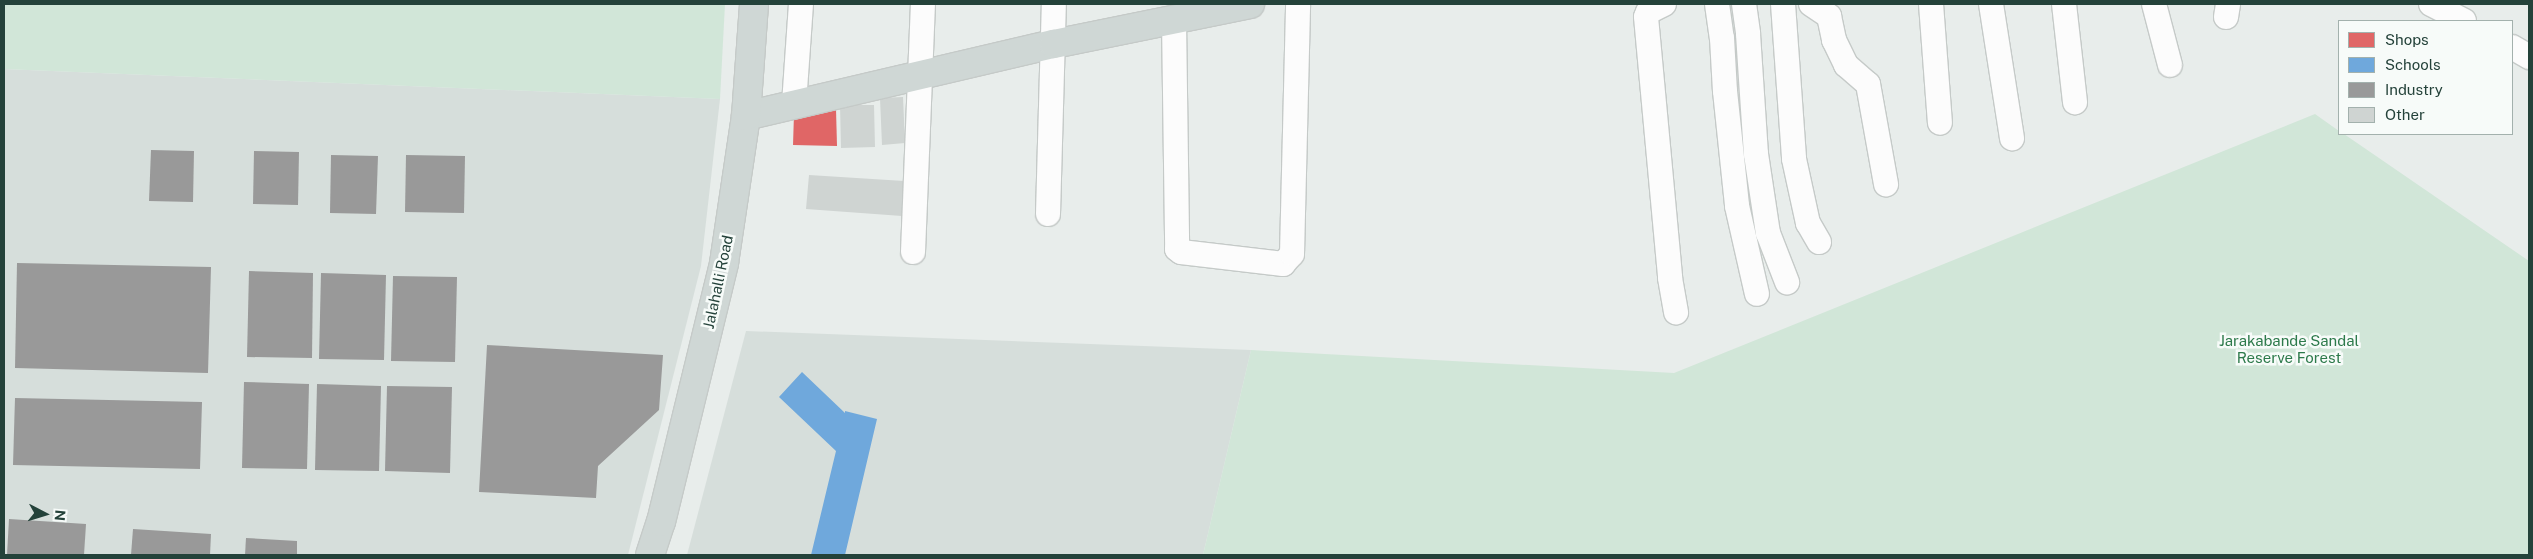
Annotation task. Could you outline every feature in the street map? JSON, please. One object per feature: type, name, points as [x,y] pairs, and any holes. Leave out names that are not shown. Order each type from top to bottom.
[{"type":"main road","name":"Jalahalli Road","points":[[654,552],[724,263],[746,116],[754,4]]},
{"type":"main road","points":[[746,116],[1054,44],[1250,4]]},
{"type":"street","points":[[794,104],[801,4]]},
{"type":"street","points":[[913,252],[924,4]]},
{"type":"street","points":[[1048,214],[1054,4]]},
{"type":"street","points":[[1174,20],[1177,249],[1181,252],[1283,264],[1292,254],[1298,4]]},
{"type":"street","points":[[1664,4],[1648,12],[1646,17],[1670,278],[1676,312]]},
{"type":"street","points":[[1717,4],[1722,38],[1725,91],[1737,206],[1757,294]]},
{"type":"street","points":[[1744,4],[1748,34],[1756,154],[1768,233],[1787,282]]},
{"type":"street","points":[[1783,4],[1794,159],[1808,223],[1819,242]]},
{"type":"street","points":[[1811,4],[1829,16],[1834,40],[1846,65],[1868,84],[1886,184]]},
{"type":"street","points":[[1931,4],[1940,123]]},
{"type":"street","points":[[1990,4],[2012,138]]},
{"type":"street","points":[[2064,4],[2075,102]]},
{"type":"street","points":[[2154,4],[2170,66]]},
{"type":"street","points":[[2432,4],[2462,20]]},
{"type":"street","points":[[2513,48],[2529,57]]},
{"type":"shaded area","points":[[4,69],[720,99],[701,266],[628,555],[4,555]]},
{"type":"shaded area","points":[[746,331],[1251,350],[1203,555],[687,555]]},
{"type":"green space","points":[[4,4],[725,4],[720,99],[4,69]]},
{"type":"green space","name":"Jarakabande Sandal Reserve Forest","points":[[2315,114],[2338,130],[2338,135],[2345,135],[2529,261],[2529,555],[1203,555],[1251,350],[1674,373]]},
{"type":"building: Shops","points":[[836,109],[837,146],[793,145],[794,114]]},
{"type":"building: Schools","points":[[802,372],[845,413],[845,411],[877,419],[845,555],[811,555],[836,451],[779,397]]},
{"type":"building: Industry","points":[[151,150],[194,151],[193,202],[149,201]]},
{"type":"building: Industry","points":[[254,151],[299,152],[298,205],[253,204]]},
{"type":"building: Industry","points":[[331,155],[378,156],[376,214],[330,213]]},
{"type":"building: Industry","points":[[406,155],[465,156],[464,213],[405,212]]},
{"type":"building: Industry","points":[[17,263],[211,267],[208,373],[15,368]]},
{"type":"building: Industry","points":[[249,271],[313,273],[312,358],[247,357]]},
{"type":"building: Industry","points":[[321,273],[386,275],[384,360],[319,359]]},
{"type":"building: Industry","points":[[393,276],[457,277],[455,362],[391,361]]},
{"type":"building: Industry","points":[[487,345],[663,355],[659,410],[598,466],[596,498],[479,492]]},
{"type":"building: Industry","points":[[244,382],[309,384],[307,469],[242,468]]},
{"type":"building: Industry","points":[[317,384],[381,386],[379,471],[315,470]]},
{"type":"building: Industry","points":[[387,386],[452,387],[450,473],[385,471]]},
{"type":"building: Industry","points":[[15,398],[202,402],[200,469],[13,465]]},
{"type":"building: Industry","points":[[9,519],[86,524],[84,555],[7,555]]},
{"type":"building: Industry","points":[[133,529],[211,534],[210,555],[131,555]]},
{"type":"building: Industry","points":[[246,538],[297,541],[297,555],[245,555]]},
{"type":"building: Other","points":[[903,97],[905,143],[882,145],[880,98]]},
{"type":"building: Other","points":[[840,105],[874,105],[875,147],[841,148]]},
{"type":"building: Other","points":[[809,175],[904,181],[902,216],[806,209]]}]
